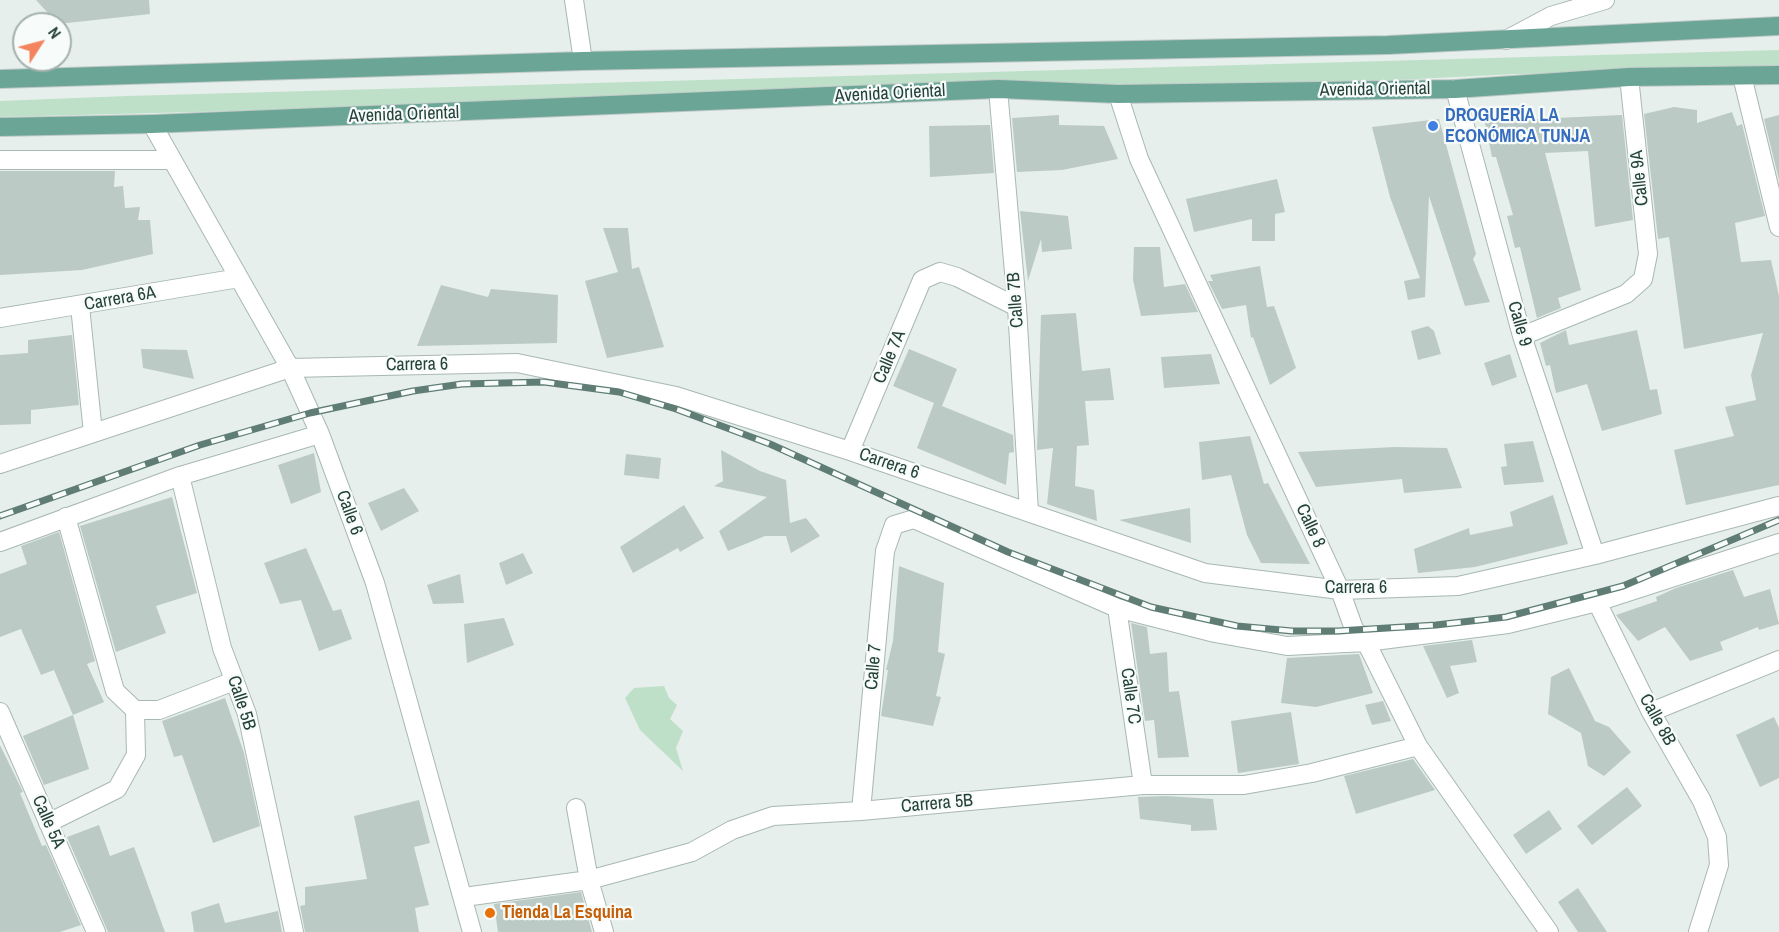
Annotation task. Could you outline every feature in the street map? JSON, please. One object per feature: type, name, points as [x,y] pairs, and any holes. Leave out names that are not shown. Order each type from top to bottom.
[{"type":"main road","name":"Avenida Oriental","points":[[0,79],[583,61],[1506,40],[1779,26]]},
{"type":"main road","name":"Avenida Oriental","points":[[0,127],[152,124],[998,89],[1118,94],[1455,89],[1629,77],[1779,75]]},
{"type":"street","points":[[574,0],[583,61]]},
{"type":"street","points":[[1506,40],[1551,16],[1605,0]]},
{"type":"street","points":[[1742,76],[1779,227]]},
{"type":"street","name":"Calle 9A","points":[[1522,336],[1626,294],[1643,279],[1648,254],[1629,77]]},
{"type":"street","name":"Calle 7B","points":[[998,89],[1017,307],[1029,512]]},
{"type":"street","name":"Calle 9","points":[[1455,89],[1522,336],[1595,555]]},
{"type":"street","name":"Calle 8","points":[[1118,94],[1139,159],[1340,591],[1354,629],[1366,642],[1418,746],[1549,932]]},
{"type":"street","name":"Calle 6","points":[[152,124],[290,368],[320,434],[375,583],[472,932]]},
{"type":"street","points":[[0,160],[172,160]]},
{"type":"street","name":"Calle 7A","points":[[850,451],[922,280],[940,272],[957,277],[1017,307]]},
{"type":"street","name":"Carrera 6A","points":[[0,318],[239,278]]},
{"type":"street","points":[[80,306],[93,433]]},
{"type":"street","name":"Carrera 6","points":[[0,464],[290,368],[517,363],[676,396],[850,451],[1205,573],[1340,591],[1458,586],[1595,555],[1779,506]]},
{"type":"street","points":[[0,542],[180,476],[320,434]]},
{"type":"street","name":"Calle 5B","points":[[180,476],[222,648],[247,714],[294,932]]},
{"type":"street","points":[[66,517],[115,691],[135,710],[159,710],[234,681]]},
{"type":"street","name":"Calle 7","points":[[861,811],[885,551],[894,525],[914,519],[1117,608]]},
{"type":"street","points":[[1117,608],[1215,633],[1287,646],[1366,642],[1508,624],[1597,602],[1779,543]]},
{"type":"street","name":"Calle 8B","points":[[1597,602],[1651,712],[1702,801],[1718,837],[1719,865],[1698,932]]},
{"type":"street","name":"Calle 7C","points":[[1117,608],[1143,785]]},
{"type":"street","points":[[1651,712],[1779,660]]},
{"type":"street","points":[[48,823],[117,789],[136,755],[135,710]]},
{"type":"street","name":"Calle 5A","points":[[0,712],[96,932]]},
{"type":"street","name":"Carrera 5B","points":[[464,897],[589,880],[692,852],[732,830],[773,816],[861,811],[1143,785],[1244,785],[1312,773],[1418,746]]},
{"type":"street","points":[[576,808],[589,880],[604,932]]},
{"type":"green space","points":[[1779,50],[1779,71],[1515,74],[1357,82],[0,117],[0,101],[127,96]]},
{"type":"green space","points":[[664,686],[669,698],[677,705],[670,719],[683,731],[676,748],[683,771],[640,730],[625,698],[634,688]]},
{"type":"building","points":[[36,0],[149,0],[150,14],[72,22],[72,12],[47,12]]},
{"type":"building","points":[[1674,107],[1697,110],[1697,123],[1732,112],[1737,126],[1742,124],[1765,216],[1735,223],[1741,262],[1771,260],[1779,296],[1779,485],[1686,505],[1674,450],[1734,436],[1725,407],[1756,400],[1751,375],[1763,333],[1684,349],[1669,237],[1658,239],[1644,114]]},
{"type":"building","points":[[1059,115],[1059,125],[1104,126],[1118,159],[1062,170],[1017,172],[1012,118]]},
{"type":"building","points":[[1510,115],[1511,120],[1622,115],[1633,220],[1595,227],[1588,151],[1545,153],[1581,290],[1558,298],[1561,308],[1537,318],[1520,247],[1515,248],[1507,216],[1513,215],[1496,157],[1492,157],[1484,118]]},
{"type":"building","points":[[1779,115],[1779,180],[1764,119]]},
{"type":"building","points":[[1439,119],[1476,254],[1473,259],[1490,302],[1465,306],[1429,196],[1425,297],[1408,300],[1404,281],[1420,278],[1390,197],[1372,127]]},
{"type":"building","points":[[990,125],[994,173],[930,177],[929,126]]},
{"type":"building","points":[[0,171],[115,171],[114,187],[123,186],[125,208],[140,207],[138,220],[150,220],[153,254],[82,270],[0,275]]},
{"type":"building","points":[[1277,179],[1285,212],[1275,214],[1275,241],[1252,241],[1252,219],[1194,232],[1186,199]]},
{"type":"building","points":[[1020,211],[1068,216],[1072,249],[1042,252],[1041,239],[1028,281]]},
{"type":"building","points":[[603,228],[628,228],[632,269],[639,267],[664,347],[607,358],[585,281],[618,272]]},
{"type":"building","points":[[1134,247],[1160,247],[1164,287],[1185,284],[1198,312],[1141,316],[1133,280]]},
{"type":"building","points":[[1260,266],[1267,307],[1274,306],[1296,368],[1270,385],[1253,337],[1251,338],[1246,305],[1222,309],[1208,281],[1213,281],[1210,275]]},
{"type":"building","points":[[441,285],[488,297],[491,289],[558,295],[557,343],[417,346]]},
{"type":"building","points":[[1076,313],[1082,371],[1110,368],[1114,400],[1085,401],[1089,445],[1077,446],[1075,486],[1094,490],[1097,521],[1047,504],[1053,448],[1037,450],[1041,315]]},
{"type":"building","points":[[1428,326],[1434,331],[1441,354],[1418,360],[1411,331]]},
{"type":"building","points":[[1566,330],[1569,345],[1637,330],[1650,390],[1657,389],[1662,414],[1602,431],[1587,384],[1556,393],[1550,365],[1546,366],[1540,343]]},
{"type":"building","points":[[72,335],[79,405],[31,410],[31,424],[0,425],[0,355],[28,353],[28,340]]},
{"type":"building","points":[[141,349],[187,350],[194,379],[143,368]]},
{"type":"building","points":[[909,349],[957,369],[942,406],[1013,435],[1014,452],[1009,453],[1006,485],[917,448],[934,403],[893,386]]},
{"type":"building","points":[[1211,354],[1220,384],[1164,388],[1161,357]]},
{"type":"building","points":[[1510,354],[1517,377],[1492,386],[1484,363]]},
{"type":"building","points":[[1250,436],[1264,484],[1268,483],[1310,564],[1261,563],[1247,535],[1231,475],[1202,480],[1199,442]]},
{"type":"building","points":[[1533,441],[1544,482],[1504,485],[1501,467],[1507,466],[1504,444]]},
{"type":"building","points":[[1395,447],[1447,448],[1462,488],[1404,493],[1402,479],[1316,487],[1298,452]]},
{"type":"building","points":[[721,450],[760,471],[786,480],[790,523],[806,518],[820,536],[791,553],[786,536],[765,536],[728,551],[719,531],[767,497],[714,486],[723,481]]},
{"type":"building","points":[[314,453],[321,492],[291,504],[278,465]]},
{"type":"building","points":[[626,454],[661,458],[659,479],[624,475]]},
{"type":"building","points":[[404,488],[419,511],[381,531],[368,503]]},
{"type":"building","points":[[1553,495],[1568,544],[1475,567],[1418,573],[1414,549],[1469,528],[1470,535],[1513,526],[1510,512]]},
{"type":"building","points":[[172,497],[197,593],[156,606],[166,633],[116,652],[80,526]]},
{"type":"building","points":[[684,505],[704,538],[680,552],[678,548],[633,573],[620,547]]},
{"type":"building","points":[[1190,508],[1191,543],[1119,520]]},
{"type":"building","points":[[59,532],[95,661],[87,664],[104,702],[73,715],[54,670],[41,675],[21,629],[0,637],[0,574],[27,564],[21,546]]},
{"type":"building","points":[[306,548],[333,611],[341,609],[352,639],[319,651],[301,600],[280,604],[264,563]]},
{"type":"building","points":[[523,553],[533,573],[506,585],[499,563]]},
{"type":"building","points":[[899,566],[944,583],[938,652],[945,654],[936,696],[941,697],[933,726],[881,716],[888,670],[886,670],[893,641]]},
{"type":"building","points":[[1733,570],[1744,597],[1770,589],[1779,624],[1759,630],[1758,627],[1720,642],[1723,650],[1690,661],[1665,627],[1638,641],[1616,615],[1657,601],[1656,597],[1676,588]]},
{"type":"building","points":[[460,574],[464,603],[433,604],[427,585]]},
{"type":"building","points":[[504,618],[514,645],[467,663],[464,624]]},
{"type":"building","points":[[1131,623],[1147,627],[1150,654],[1167,652],[1169,692],[1179,691],[1189,757],[1158,758],[1154,720],[1145,721]]},
{"type":"building","points":[[1472,640],[1477,662],[1450,666],[1459,693],[1447,698],[1423,646]]},
{"type":"building","points":[[1359,654],[1373,693],[1316,707],[1281,703],[1287,658]]},
{"type":"building","points":[[1569,668],[1595,721],[1609,727],[1631,752],[1604,776],[1588,766],[1581,733],[1548,714],[1551,677]]},
{"type":"building","points":[[225,698],[244,753],[260,826],[213,843],[182,755],[174,757],[162,721]]},
{"type":"building","points":[[1383,701],[1391,721],[1372,725],[1365,705]]},
{"type":"building","points":[[1291,712],[1299,764],[1238,773],[1231,721]]},
{"type":"building","points":[[73,715],[89,769],[44,785],[23,736]]},
{"type":"building","points":[[1774,717],[1779,728],[1779,778],[1760,787],[1736,735]]},
{"type":"building","points":[[0,745],[23,792],[20,793],[42,846],[46,845],[81,925],[60,932],[0,932]]},
{"type":"building","points":[[1413,759],[1435,790],[1356,814],[1344,776]]},
{"type":"building","points":[[1627,787],[1642,806],[1592,845],[1577,826]]},
{"type":"building","points":[[1138,797],[1213,799],[1217,830],[1191,831],[1191,825],[1140,819]]},
{"type":"building","points":[[419,800],[430,843],[414,847],[429,905],[415,908],[419,932],[305,932],[300,906],[305,905],[305,887],[367,879],[354,816]]},
{"type":"building","points":[[1549,810],[1562,829],[1526,854],[1513,835]]},
{"type":"building","points":[[99,825],[110,856],[134,847],[165,932],[108,932],[67,837]]},
{"type":"building","points":[[1578,888],[1607,932],[1578,932],[1558,902]]},
{"type":"building","points":[[581,892],[592,932],[498,932],[494,904]]},
{"type":"building","points":[[219,903],[225,923],[278,911],[282,932],[194,932],[191,912]]},
{"type":"railway","points":[[0,516],[200,445],[310,413],[413,391],[462,384],[544,382],[619,392],[676,409],[770,444],[1008,552],[1151,607],[1237,626],[1292,631],[1338,631],[1436,625],[1506,617],[1623,586],[1779,520]]},
{"type":"place","name":"DROGUERÍA LA ECONÓMICA TUNJA","points":[[1433,126]]},
{"type":"place","name":"Tienda La Esquina","points":[[490,913]]}]
